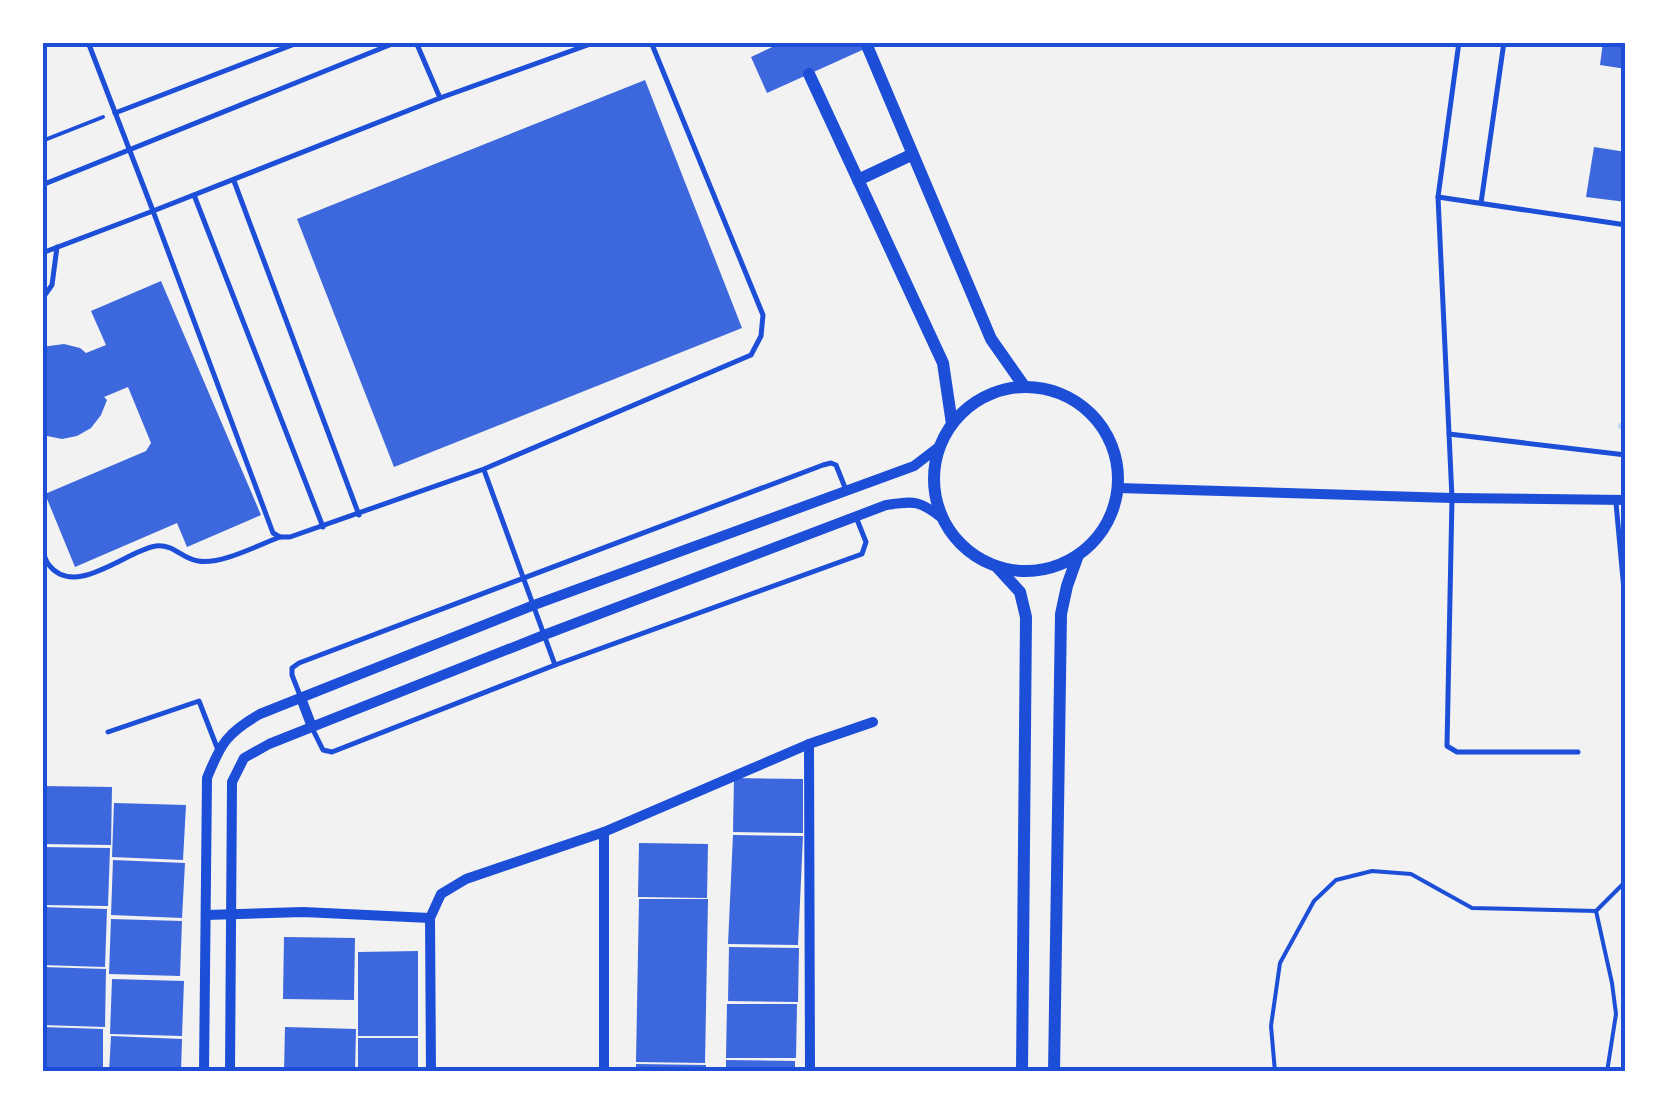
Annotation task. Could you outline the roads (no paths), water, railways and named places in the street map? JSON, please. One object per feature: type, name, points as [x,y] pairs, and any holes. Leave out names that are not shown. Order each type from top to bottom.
[{"type":"street","points":[[868,48],[991,339],[1024,386]]},
{"type":"street","points":[[810,74],[943,364],[952,424]]},
{"type":"street","points":[[858,180],[911,155]]},
{"type":"street","points":[[998,568],[1030,572],[1055,567],[1078,555],[1098,537],[1111,514],[1118,488],[1115,456],[1107,436],[1092,414],[1071,398],[1047,389],[1024,386],[994,392],[971,405],[952,424],[940,446],[934,475],[936,502],[948,530],[970,552],[998,568],[1020,592],[1026,616],[1022,1072]]},
{"type":"street","points":[[204,1072],[207,778],[218,750],[236,728],[260,714],[534,606],[914,466],[940,446]]},
{"type":"street","points":[[1118,488],[1621,500]]},
{"type":"street","points":[[230,1072],[232,782],[244,758],[270,744],[544,635],[886,506],[923,503],[942,518]]},
{"type":"street","points":[[1054,1072],[1061,614],[1078,555]]},
{"type":"street","points":[[301,698],[312,727]]},
{"type":"street","points":[[430,1072],[430,918],[441,894],[466,879],[604,832],[809,744],[873,722]]},
{"type":"street","points":[[809,744],[810,1072]]},
{"type":"street","points":[[218,750],[239,765]]},
{"type":"street","points":[[604,832],[604,1072]]},
{"type":"street","points":[[206,915],[303,912],[430,918]]},
{"type":"lane","points":[[88,42],[273,533],[280,537]]},
{"type":"lane","points":[[115,113],[300,42]]},
{"type":"lane","points":[[42,186],[397,42]]},
{"type":"lane","points":[[416,42],[440,98]]},
{"type":"lane","points":[[42,252],[596,42]]},
{"type":"lane","points":[[42,551],[49,566],[81,578],[150,547],[168,545],[193,561],[212,562],[484,470],[751,354],[762,336],[763,315],[651,42]]},
{"type":"lane","points":[[1459,42],[1438,197],[1452,498],[1447,746],[1457,752],[1578,752]]},
{"type":"lane","points":[[1481,203],[1504,42]]},
{"type":"lane","points":[[233,180],[358,515]]},
{"type":"lane","points":[[194,194],[322,527]]},
{"type":"lane","points":[[1438,197],[1626,224]]},
{"type":"lane","points":[[42,299],[52,285],[57,247]]},
{"type":"lane","points":[[1449,434],[1626,456]]},
{"type":"lane","points":[[301,698],[292,675],[292,668],[299,664],[524,578],[823,465],[836,466],[846,490]]},
{"type":"lane","points":[[484,470],[555,664]]},
{"type":"lane","points":[[1621,500],[1626,612]]},
{"type":"lane","points":[[312,727],[323,750],[332,752],[555,664],[862,554],[866,542],[856,517]]},
{"type":"lane","points":[[108,732],[198,701],[218,750]]},
{"type":"waterway","points":[[1621,426],[1626,426]]}]
